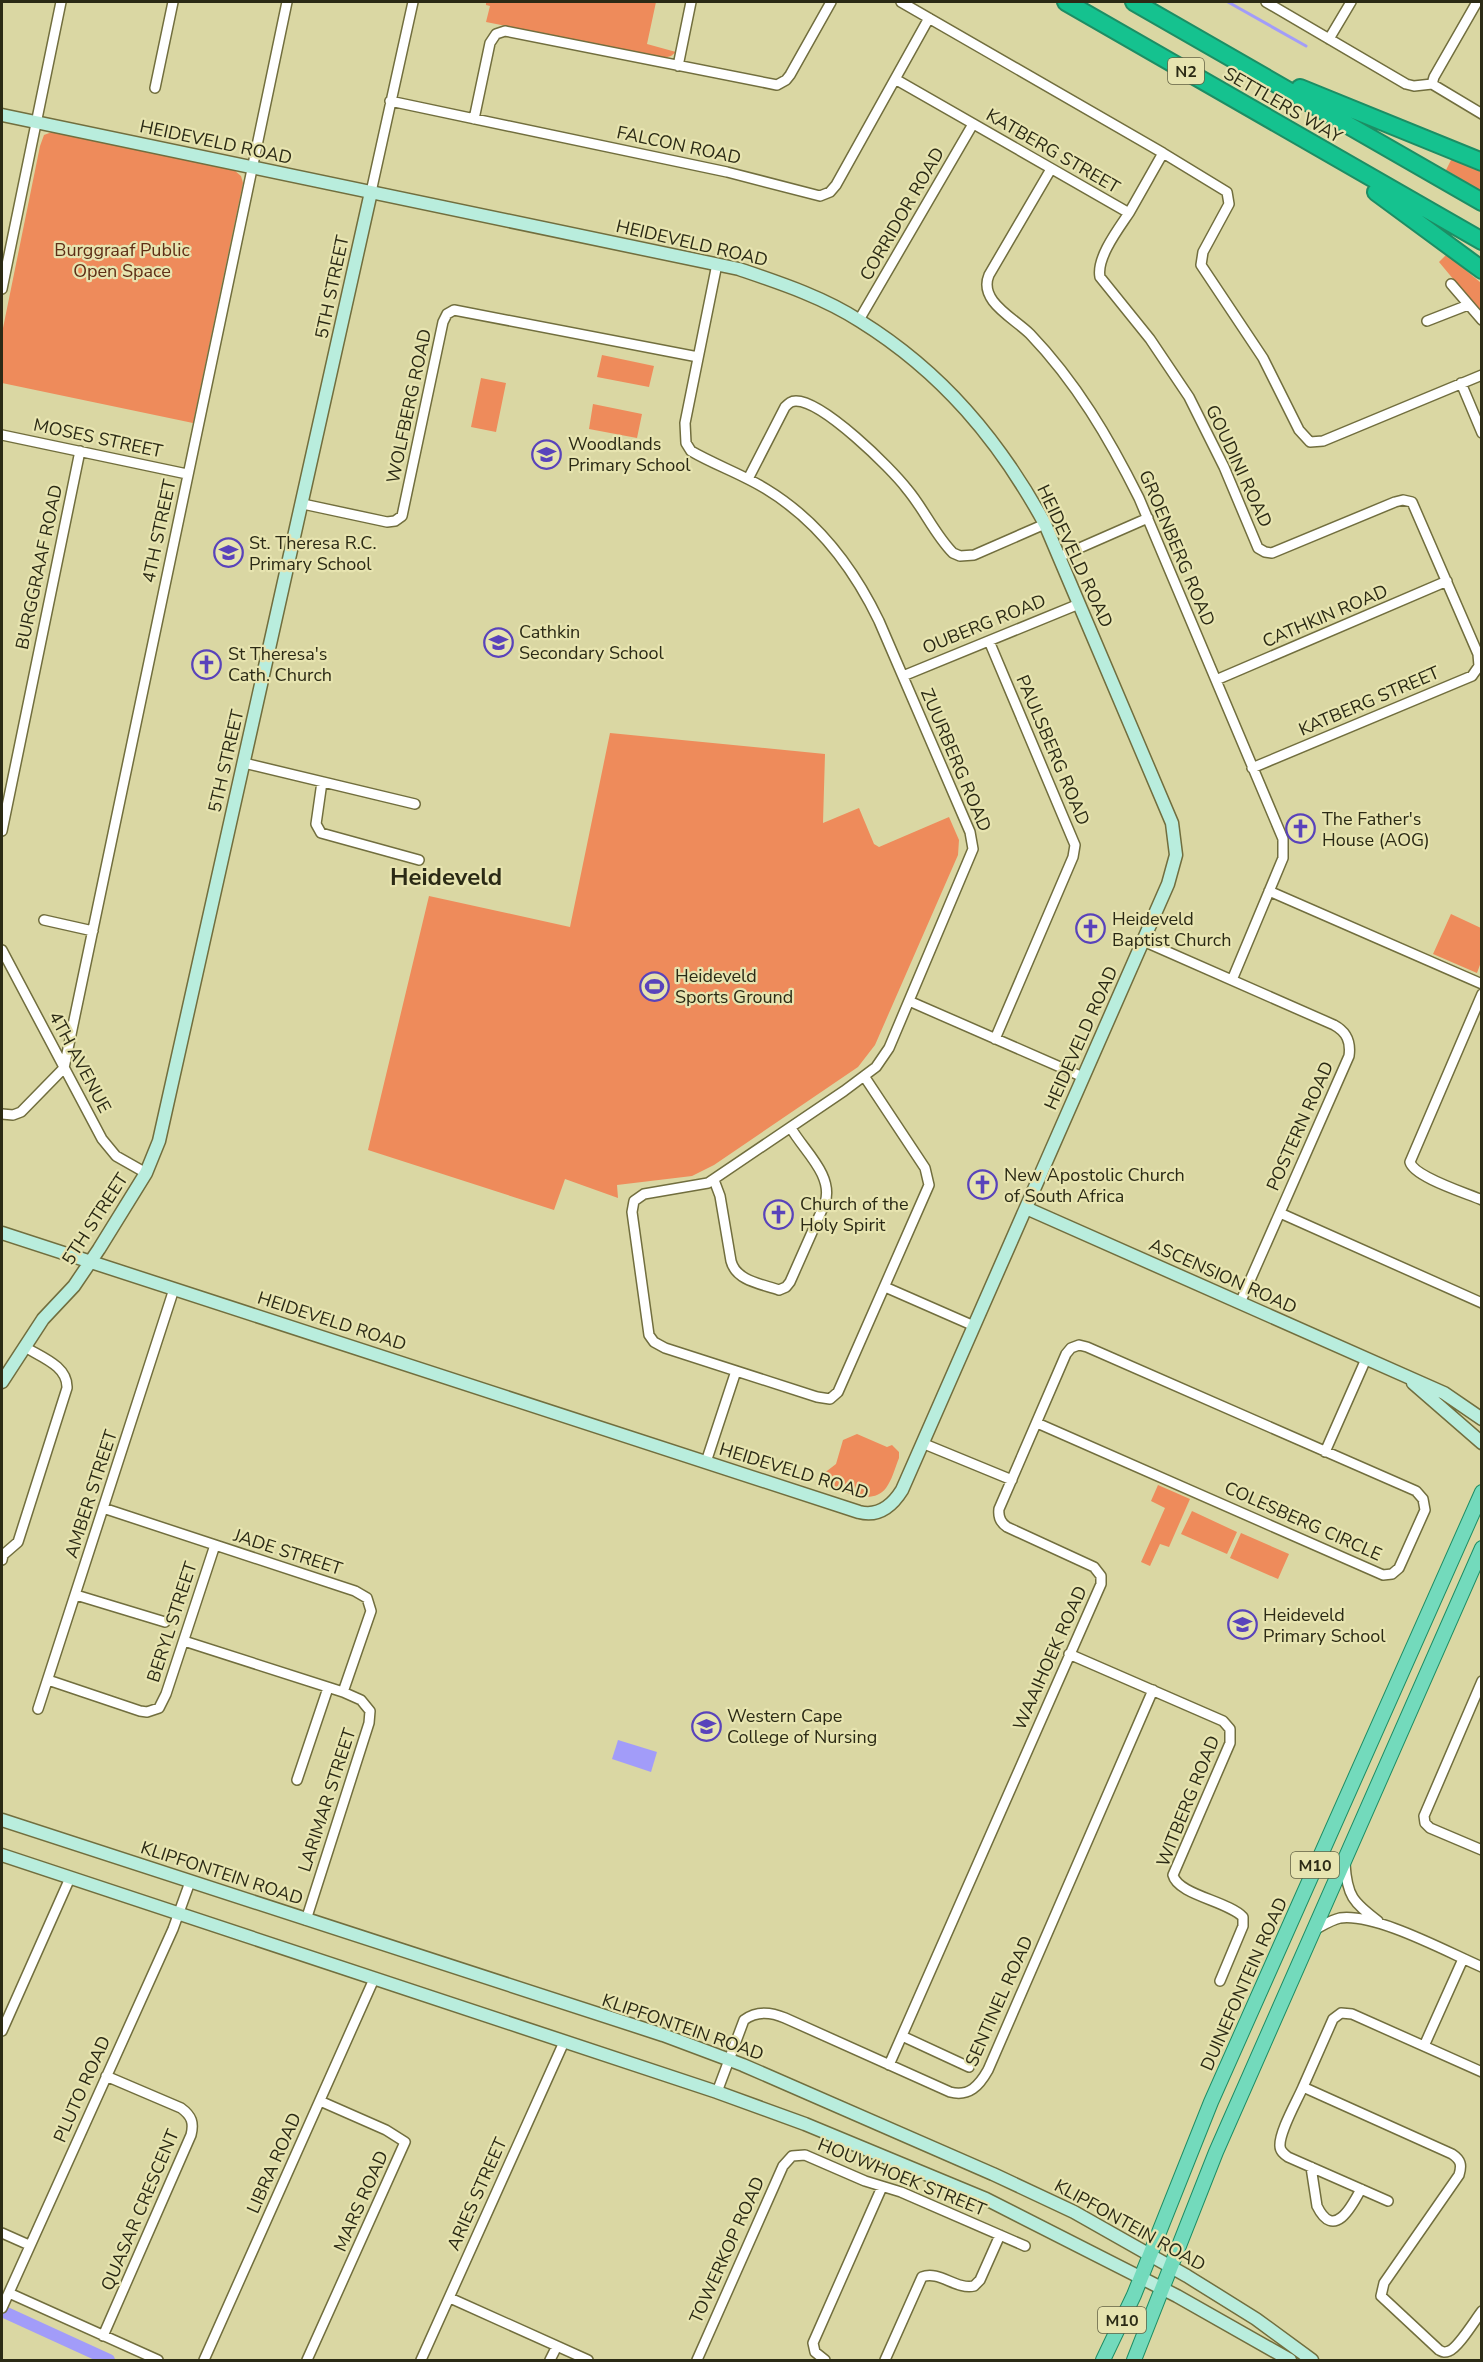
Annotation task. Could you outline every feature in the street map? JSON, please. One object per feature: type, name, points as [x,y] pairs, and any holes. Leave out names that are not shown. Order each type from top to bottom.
[{"type":"highway","name":"SETTLERS WAY","points":[[1066,2],[1482,241]]},
{"type":"highway","name":"SETTLERS WAY","points":[[1134,2],[1482,202]]},
{"type":"highway","points":[[1243,65],[1482,162]]},
{"type":"highway","points":[[1305,140],[1482,270]]},
{"type":"main road","name":"DUINEFONTEIN ROAD","points":[[1103,2361],[1140,2278],[1216,2092],[1482,1492]]},
{"type":"main road","name":"M10","points":[[1134,2361],[1216,2152],[1482,1548]]},
{"type":"street","points":[[2,289],[61,2]]},
{"type":"street","points":[[155,87],[173,2]]},
{"type":"street","name":"4TH STREET","points":[[64,1068],[287,2]]},
{"type":"street","name":"5TH STREET","points":[[2,1382],[43,1319],[74,1286],[146,1173],[163,1124],[303,504],[413,2]]},
{"type":"street","points":[[678,66],[691,2]]},
{"type":"street","points":[[474,119],[490,43],[496,34],[501,32],[772,85],[782,84],[790,75],[831,2]]},
{"type":"street","points":[[901,2],[1227,192],[1229,204],[1203,252],[1201,265],[1263,358],[1304,438],[1316,443],[1323,441],[1482,375]]},
{"type":"street","points":[[1266,2],[1406,84],[1414,86],[1432,84],[1482,114]]},
{"type":"street","points":[[1329,39],[1351,2]]},
{"type":"street","points":[[1432,84],[1477,2]]},
{"type":"street","points":[[895,78],[929,18]]},
{"type":"street","name":"FALCON ROAD","points":[[390,101],[727,172],[820,196],[831,192],[836,185],[895,78]]},
{"type":"street","name":"KATBERG STREET","points":[[895,78],[1128,213],[1163,153]]},
{"type":"street","name":"HEIDEVELD ROAD","points":[[2,116],[717,264],[788,286],[859,320],[936,378],[962,403],[984,429],[1021,483],[1045,524],[1175,834],[1176,855],[1173,870],[1143,941],[922,1443],[895,1499],[882,1511],[871,1514],[859,1512],[2,1233]]},
{"type":"street","name":"CORRIDOR ROAD","points":[[859,320],[973,124]]},
{"type":"street","name":"GROENBERG ROAD","points":[[1051,169],[989,275],[986,281],[987,291],[991,299],[1029,333],[1076,388],[1112,443],[1148,518],[1283,839],[1283,858],[1232,980]]},
{"type":"street","name":"GOUDINI ROAD","points":[[1128,213],[1102,259],[1100,277],[1146,333],[1189,397],[1224,467],[1258,548],[1272,553],[1395,502],[1408,500],[1417,510],[1480,653]]},
{"type":"street","name":"ZUURBERG ROAD","points":[[717,264],[685,423],[686,443],[691,451],[765,488],[796,510],[828,541],[847,565],[864,590],[903,676],[970,832],[973,849],[909,1000],[883,1057],[876,1067],[714,1180],[689,1188],[644,1194],[634,1201],[632,1212],[651,1339],[658,1346],[736,1371]]},
{"type":"street","points":[[1451,284],[1482,320]]},
{"type":"street","points":[[1427,321],[1468,304]]},
{"type":"street","name":"WOLFBERG ROAD","points":[[303,504],[387,522],[395,521],[402,516],[443,322],[447,314],[454,310],[464,310],[698,357]]},
{"type":"street","points":[[1461,383],[1482,433]]},
{"type":"street","points":[[748,479],[785,407],[789,403],[799,401],[811,405],[855,437],[884,463],[920,505],[953,553],[960,556],[974,555],[1045,524]]},
{"type":"street","name":"MOSES STREET","points":[[2,435],[188,474]]},
{"type":"street","name":"BURGGRAAF ROAD","points":[[2,831],[80,452]]},
{"type":"street","points":[[1059,557],[1148,518]]},
{"type":"street","name":"CATHKIN ROAD","points":[[1216,680],[1447,581]]},
{"type":"street","name":"OUBERG ROAD","points":[[903,676],[1079,604]]},
{"type":"street","name":"PAULSBERG ROAD","points":[[990,640],[1075,845],[1073,857],[995,1039]]},
{"type":"street","name":"KATBERG STREET","points":[[1252,768],[1472,676],[1479,666],[1480,653]]},
{"type":"street","points":[[244,763],[415,804]]},
{"type":"street","points":[[322,782],[316,824],[321,833],[419,860]]},
{"type":"street","points":[[1269,891],[1482,984]]},
{"type":"street","points":[[44,920],[93,931]]},
{"type":"street","name":"POSTERN ROAD","points":[[1143,941],[1339,1027],[1346,1035],[1350,1046],[1349,1056],[1240,1303]]},
{"type":"street","name":"4TH AVENUE","points":[[2,950],[109,1149],[146,1173]]},
{"type":"street","points":[[1482,994],[1410,1162],[1411,1167],[1421,1174],[1482,1200]]},
{"type":"street","points":[[909,1000],[1083,1077]]},
{"type":"street","points":[[2,1114],[13,1115],[21,1112],[64,1068]]},
{"type":"street","points":[[706,1462],[736,1371],[823,1399],[833,1398],[840,1389],[927,1193],[926,1168],[864,1076]]},
{"type":"street","points":[[714,1180],[720,1196],[730,1261],[735,1271],[746,1279],[779,1290],[784,1288],[790,1282],[808,1242],[825,1203],[827,1192],[823,1175],[791,1128]]},
{"type":"street","name":"ASCENSION ROAD","points":[[1026,1208],[1444,1393],[1482,1419]]},
{"type":"street","points":[[1280,1213],[1482,1303]]},
{"type":"street","points":[[885,1287],[974,1326]]},
{"type":"street","name":"AMBER STREET","points":[[38,1709],[174,1289]]},
{"type":"street","name":"WAAIHOEK ROAD","points":[[889,2065],[1101,1584],[1101,1576],[1094,1567],[1002,1523],[999,1509],[1066,1354],[1074,1346]]},
{"type":"street","name":"COLESBERG CIRCLE","points":[[1036,1423],[1380,1574],[1395,1572],[1400,1566],[1424,1514],[1423,1499],[1416,1491],[1087,1347],[1074,1346]]},
{"type":"street","points":[[2,1560],[3,1555],[18,1542],[67,1388],[66,1375],[25,1347]]},
{"type":"street","points":[[1325,1452],[1366,1359]]},
{"type":"street","name":"ASCENSION ROAD","points":[[1406,1376],[1482,1443]]},
{"type":"street","points":[[922,1443],[1012,1480]]},
{"type":"street","name":"JADE STREET","points":[[103,1508],[355,1591],[367,1598],[371,1611],[343,1692]]},
{"type":"street","name":"BERYL STREET","points":[[48,1680],[140,1711],[147,1712],[159,1708],[166,1694],[215,1545]]},
{"type":"street","points":[[76,1595],[165,1622]]},
{"type":"street","name":"LARIMAR STREET","points":[[184,1641],[343,1692],[367,1704],[370,1717],[306,1920]]},
{"type":"street","name":"WITBERG ROAD","points":[[1069,1654],[1223,1721],[1232,1733],[1230,1743],[1173,1875],[1174,1880],[1182,1887],[1234,1909],[1243,1917],[1243,1926],[1220,1981]]},
{"type":"street","points":[[1482,1681],[1426,1808],[1424,1820],[1430,1828],[1482,1850]]},
{"type":"street","points":[[297,1780],[328,1688]]},
{"type":"street","name":"SENTINEL ROAD","points":[[717,2092],[744,2020],[750,2015],[761,2013],[785,2018],[955,2093],[968,2093],[983,2079],[1153,1690]]},
{"type":"street","name":"KLIPFONTEIN ROAD","points":[[2,1820],[663,2035],[729,2060],[993,2174],[1074,2212],[1171,2266],[1256,2319],[1312,2361]]},
{"type":"street","points":[[2,1855],[717,2092],[805,2124],[971,2192],[1029,2219],[1162,2288],[1290,2361]]},
{"type":"street","points":[[1344,1862],[1348,1892],[1354,1901],[1382,1924]]},
{"type":"street","points":[[2,2031],[70,1878]]},
{"type":"street","name":"PLUTO ROAD","points":[[3,2305],[179,1914],[190,1882]]},
{"type":"street","points":[[1314,1930],[1339,1918],[1360,1919],[1382,1924],[1482,1967]]},
{"type":"street","points":[[1424,2046],[1463,1959]]},
{"type":"street","name":"LIBRA ROAD","points":[[204,2361],[374,1979]]},
{"type":"street","points":[[1388,2201],[1288,2157],[1280,2148],[1282,2135],[1333,2019],[1341,2013],[1352,2014],[1482,2072]]},
{"type":"street","points":[[902,2036],[969,2067]]},
{"type":"street","name":"ARIES STREET","points":[[421,2361],[564,2042]]},
{"type":"street","name":"QUASAR CRESCENT","points":[[103,2336],[191,2135],[193,2124],[188,2114],[181,2108],[106,2076]]},
{"type":"street","points":[[1303,2087],[1458,2158],[1461,2168],[1458,2175],[1384,2283],[1381,2296],[1438,2350],[1444,2352],[1450,2351],[1456,2345],[1482,2311]]},
{"type":"street","name":"MARS ROAD","points":[[308,2361],[405,2142],[386,2130],[320,2101]]},
{"type":"street","name":"HOUWHOEK STREET","points":[[792,2156],[801,2154],[811,2157],[882,2187],[901,2192],[1025,2246]]},
{"type":"street","name":"TOWERKOP ROAD","points":[[697,2361],[783,2166],[792,2156]]},
{"type":"street","points":[[1311,2167],[1317,2206],[1320,2212],[1330,2220],[1336,2221],[1345,2217],[1361,2189]]},
{"type":"street","points":[[825,2361],[815,2352],[813,2343],[882,2187]]},
{"type":"street","points":[[2,2233],[29,2245]]},
{"type":"street","name":"HOUWHOEK STREET","points":[[885,2361],[922,2277],[931,2275],[963,2286],[974,2286],[980,2280],[1000,2235]]},
{"type":"street","points":[[9,2293],[158,2361]]},
{"type":"street","points":[[450,2298],[588,2361]]},
{"type":"street","points":[[550,2361],[557,2346]]},
{"type":"green space","points":[[486,2],[656,2],[647,44],[676,52],[664,58],[486,22],[490,6],[486,5]]},
{"type":"green space","name":"Burggraaf Public Open Space","points":[[52,132],[234,170],[241,176],[243,183],[193,423],[2,383],[2,333],[40,146],[44,135]]},
{"type":"green space","points":[[1452,158],[1481,169],[1481,191],[1446,170]]},
{"type":"green space","points":[[1447,254],[1481,283],[1481,314],[1439,262]]},
{"type":"green space","points":[[602,355],[654,366],[649,387],[597,377]]},
{"type":"green space","points":[[481,378],[506,383],[496,432],[471,427]]},
{"type":"green space","points":[[593,404],[642,414],[637,438],[589,429]]},
{"type":"green space","name":"Heideveld Sports Ground","points":[[610,733],[825,754],[823,823],[859,808],[874,844],[879,847],[949,817],[959,840],[958,855],[875,1045],[858,1067],[714,1165],[692,1176],[617,1185],[618,1198],[565,1179],[554,1210],[368,1150],[429,896],[570,927]]},
{"type":"green space","points":[[1451,914],[1481,928],[1481,962],[1477,973],[1433,954]]},
{"type":"green space","points":[[857,1434],[887,1447],[892,1445],[899,1452],[892,1478],[880,1494],[865,1497],[847,1493],[824,1484],[822,1479],[823,1474],[836,1464],[843,1440]]},
{"type":"green space","points":[[1158,1485],[1190,1499],[1169,1547],[1160,1544],[1150,1566],[1141,1562],[1165,1508],[1151,1501]]},
{"type":"green space","points":[[1192,1511],[1237,1532],[1227,1554],[1181,1534]]},
{"type":"green space","points":[[1241,1533],[1289,1554],[1278,1579],[1230,1558]]},
{"type":"shaded area","points":[[618,1740],[657,1752],[651,1772],[612,1759]]},
{"type":"waterway","points":[[1228,2],[1306,46]]},
{"type":"waterway","points":[[2,2311],[109,2360]]},
{"type":"place","name":"Woodlands Primary School","points":[[547,454]]},
{"type":"place","name":"St. Theresa R.C. Primary School","points":[[228,553]]},
{"type":"place","name":"Cathkin Secondary School","points":[[498,642]]},
{"type":"place","name":"St Theresa's Cath. Church","points":[[207,664]]},
{"type":"place","name":"The Father's House (AOG)","points":[[1301,829]]},
{"type":"place","name":"Heideveld Baptist Church","points":[[1091,929]]},
{"type":"place","name":"Heideveld Sports Ground","points":[[654,986]]},
{"type":"place","name":"New Apostolic Church of South Africa","points":[[983,1185]]},
{"type":"place","name":"Church of the Holy Spirit","points":[[779,1214]]},
{"type":"place","name":"Heideveld Primary School","points":[[1242,1625]]},
{"type":"place","name":"Western Cape College of Nursing","points":[[706,1726]]},
{"type":"district","name":"Heideveld","points":[[446,877]]}]
